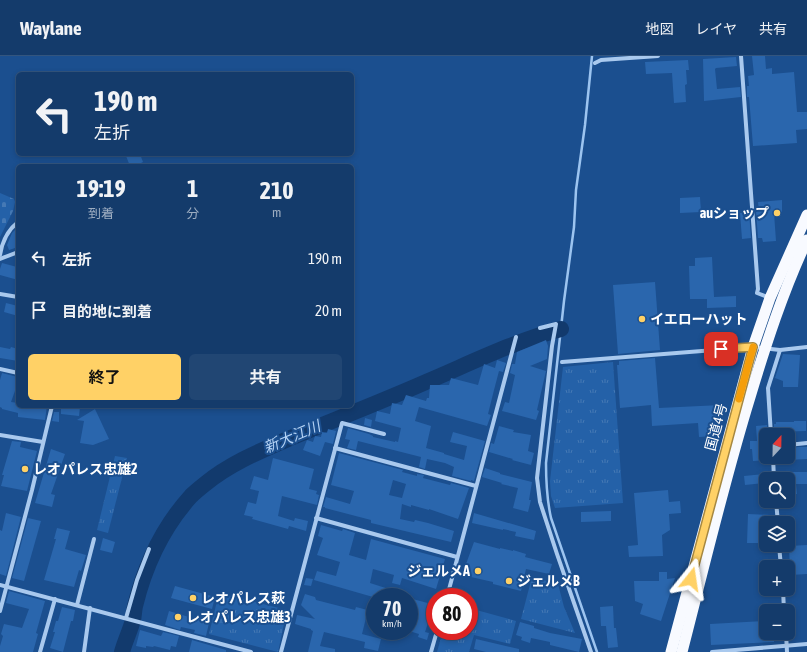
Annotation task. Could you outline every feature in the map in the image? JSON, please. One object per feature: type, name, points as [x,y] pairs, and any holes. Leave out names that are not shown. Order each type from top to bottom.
[{"type":"highway","name":"国道4号","points":[[682,652],[734,448],[770,298],[807,215]]},
{"type":"highway","name":"国道4号","points":[[671,652],[759,347],[780,304],[807,240]]},
{"type":"street","points":[[595,63],[601,60],[658,56]]},
{"type":"street","points":[[741,56],[758,289],[757,293],[770,298]]},
{"type":"street","points":[[0,255],[2,246],[11,228],[16,224]]},
{"type":"street","points":[[0,259],[16,253]]},
{"type":"street","points":[[0,294],[16,297]]},
{"type":"street","points":[[540,328],[556,324],[552,346],[537,478],[540,502],[591,652]]},
{"type":"street","points":[[448,588],[516,338]]},
{"type":"street","points":[[562,362],[759,347],[780,350],[807,348]]},
{"type":"street","points":[[771,428],[768,388],[780,350]]},
{"type":"street","points":[[0,369],[16,373]]},
{"type":"street","points":[[0,611],[52,408]]},
{"type":"street","points":[[280,652],[342,422],[384,434]]},
{"type":"street","points":[[0,435],[43,442]]},
{"type":"street","points":[[795,444],[807,443]]},
{"type":"street","points":[[335,448],[476,486]]},
{"type":"street","points":[[316,518],[457,557]]},
{"type":"street","points":[[77,605],[94,539]]},
{"type":"street","points":[[127,618],[137,580],[149,549]]},
{"type":"street","points":[[0,585],[252,652]]},
{"type":"street","points":[[40,652],[55,599]]},
{"type":"street","points":[[84,652],[92,609]]},
{"type":"street","points":[[432,652],[435,640]]},
{"type":"street","points":[[787,640],[787,652]]},
{"type":"street","points":[[712,652],[807,644]]},
{"type":"green space","points":[[0,193],[14,199],[15,202],[13,211],[0,237]]},
{"type":"green space","points":[[613,362],[623,503],[555,508],[551,496],[550,481],[563,367]]},
{"type":"green space","points":[[115,456],[127,458],[108,533],[97,530]]},
{"type":"green space","points":[[532,577],[558,584],[564,607],[575,633],[521,619]]},
{"type":"green space","points":[[219,593],[287,610],[278,652],[209,634]]},
{"type":"green space","points":[[478,610],[516,621],[510,644],[478,636]]},
{"type":"green space","points":[[440,640],[473,640],[469,652],[437,652]]},
{"type":"building","points":[[752,56],[765,56],[766,69],[772,68],[772,74],[794,72],[797,112],[807,112],[807,129],[796,130],[797,143],[753,146],[749,97],[747,97],[747,86],[749,86],[748,76],[754,75]]},
{"type":"building","points":[[736,57],[737,66],[715,69],[717,89],[740,87],[741,97],[704,101],[703,59]]},
{"type":"building","points":[[688,60],[689,70],[686,70],[687,84],[685,85],[686,102],[674,103],[672,73],[646,74],[645,62]]},
{"type":"building","points":[[126,156],[141,156],[143,162],[139,164],[129,164]]},
{"type":"building","points":[[700,197],[701,212],[680,213],[680,198]]},
{"type":"building","points":[[782,200],[782,212],[774,213],[776,241],[763,242],[762,238],[758,238],[756,211],[759,211],[758,202]]},
{"type":"building","points":[[749,212],[751,238],[742,239],[740,213]]},
{"type":"building","points":[[16,229],[16,248],[9,250],[7,245],[12,233]]},
{"type":"building","points":[[712,257],[714,297],[736,296],[736,307],[707,308],[707,299],[690,299],[689,266],[695,266],[695,258]]},
{"type":"building","points":[[2,263],[16,267],[16,279],[0,275]]},
{"type":"building","points":[[655,282],[660,350],[618,354],[613,285]]},
{"type":"building","points":[[6,303],[16,306],[16,315],[4,312]]},
{"type":"building","points":[[546,340],[548,346],[547,359],[530,366],[546,371],[536,420],[502,411],[505,402],[509,403],[515,375],[510,373],[512,364],[515,364],[517,352]]},
{"type":"building","points":[[0,347],[16,348],[16,361],[0,358]]},
{"type":"building","points":[[783,354],[800,355],[798,387],[783,387],[783,381],[775,378]]},
{"type":"building","points":[[655,358],[659,408],[721,405],[722,415],[714,436],[699,437],[698,423],[652,426],[651,405],[620,408],[617,365],[619,365],[619,361]]},
{"type":"building","points":[[497,360],[506,363],[503,372],[499,371],[488,414],[491,415],[487,426],[419,407],[415,421],[431,426],[426,448],[464,460],[467,446],[450,442],[453,432],[485,441],[474,481],[452,476],[454,467],[445,463],[427,459],[425,469],[419,467],[421,457],[358,441],[356,450],[347,448],[350,440],[345,439],[348,428],[369,434],[373,437],[398,442],[401,428],[375,421],[377,411],[390,414],[392,403],[402,405],[406,395],[426,401],[427,398],[429,398],[430,385],[449,385],[451,378],[478,385],[484,364],[495,368]]},
{"type":"building","points":[[2,373],[16,376],[16,388],[11,402],[16,403],[16,408],[47,408],[45,420],[18,417],[18,413],[2,409],[0,407],[0,380]]},
{"type":"building","points":[[61,408],[80,408],[79,416],[61,414]]},
{"type":"building","points":[[95,409],[109,439],[93,445],[80,443],[84,421],[77,420]]},
{"type":"building","points":[[54,412],[59,412],[59,422],[52,421]]},
{"type":"building","points":[[365,418],[372,420],[371,427],[364,425]]},
{"type":"building","points":[[806,421],[806,431],[795,431],[795,428],[774,428],[774,424],[776,424],[776,422]]},
{"type":"building","points":[[767,425],[767,428],[759,428],[759,461],[753,461],[750,441],[757,441],[756,426]]},
{"type":"building","points":[[499,426],[514,430],[513,432],[531,435],[528,451],[534,453],[531,465],[489,452],[491,443],[494,444]]},
{"type":"building","points":[[328,429],[336,431],[333,444],[325,442],[320,456],[303,450],[307,440],[313,442],[315,436],[321,437],[322,432],[327,433]]},
{"type":"building","points":[[12,441],[21,442],[20,447],[37,451],[27,491],[1,486],[4,475],[2,475]]},
{"type":"building","points":[[795,447],[807,447],[807,459],[795,460]]},
{"type":"building","points":[[51,449],[65,454],[51,494],[55,495],[52,507],[35,503]]},
{"type":"building","points":[[339,453],[403,470],[402,472],[417,476],[417,474],[424,475],[423,478],[469,488],[458,519],[429,509],[411,505],[411,507],[402,504],[400,519],[414,522],[415,520],[454,531],[451,542],[371,523],[371,520],[325,508],[323,507],[326,497],[350,504],[354,491],[331,485]],"holes":[[[393,480],[406,484],[402,498],[389,495]]]},
{"type":"building","points":[[273,458],[314,469],[309,489],[317,491],[316,494],[319,495],[317,505],[282,496],[278,516],[294,521],[295,518],[308,521],[306,531],[289,526],[288,529],[252,519],[253,517],[244,515],[248,502],[256,504],[259,491],[250,489],[254,476],[268,480]]},
{"type":"building","points":[[485,468],[500,474],[532,482],[529,500],[531,500],[528,512],[513,508],[518,488],[482,477]]},
{"type":"building","points":[[795,472],[807,472],[807,484],[796,484],[797,494],[795,494]]},
{"type":"building","points":[[759,474],[759,484],[745,485],[744,476]]},
{"type":"building","points":[[668,490],[669,502],[680,501],[681,513],[669,514],[670,530],[662,535],[663,556],[629,557],[628,546],[638,545],[634,493]]},
{"type":"building","points":[[611,511],[611,521],[581,522],[581,512]]},
{"type":"building","points":[[6,513],[21,517],[6,576],[0,574],[0,530],[2,531]]},
{"type":"building","points":[[474,513],[536,531],[534,540],[515,536],[516,532],[472,523]]},
{"type":"building","points":[[748,514],[771,515],[759,516],[759,543],[747,543]]},
{"type":"building","points":[[28,518],[41,521],[24,581],[12,578]]},
{"type":"building","points":[[321,525],[355,533],[349,555],[366,560],[371,539],[445,559],[436,588],[402,578],[400,585],[392,583],[394,575],[373,569],[370,583],[386,588],[366,588],[366,595],[314,580],[317,571],[336,576],[340,562],[317,555],[323,538],[318,536]]},
{"type":"building","points":[[57,528],[70,531],[65,549],[86,555],[81,571],[79,570],[74,587],[44,580],[56,539],[54,539]]},
{"type":"building","points":[[103,538],[115,542],[112,553],[100,550]]},
{"type":"building","points":[[474,542],[500,549],[513,550],[526,554],[525,557],[552,564],[549,574],[526,569],[521,591],[493,584],[493,582],[462,575]]},
{"type":"building","points":[[807,545],[807,574],[795,575],[795,560],[789,560],[789,552],[795,552],[795,546]]},
{"type":"building","points":[[659,572],[667,572],[667,579],[675,578],[661,621],[640,614],[643,604],[635,601],[634,581],[659,581]]},
{"type":"building","points":[[306,578],[313,579],[311,586],[304,585]]},
{"type":"building","name":"レオパレス萩","points":[[175,586],[215,597],[212,609],[171,598]]},
{"type":"building","points":[[9,591],[45,601],[36,633],[38,634],[33,652],[0,652],[3,636],[1,634],[4,624],[22,628],[29,609],[6,603]]},
{"type":"building","points":[[305,594],[315,597],[316,600],[355,610],[356,607],[366,610],[366,618],[362,634],[366,635],[366,640],[381,640],[378,651],[364,648],[365,642],[324,632],[320,646],[335,649],[335,652],[308,652],[313,631],[295,624],[297,615],[315,619],[301,605]]},
{"type":"building","points":[[418,600],[426,603],[426,640],[418,637]]},
{"type":"building","points":[[613,606],[614,628],[616,628],[618,647],[608,648],[606,626],[601,626],[600,607]]},
{"type":"building","points":[[62,607],[75,610],[63,652],[50,648],[55,632],[53,632],[56,621],[58,621]]},
{"type":"building","name":"レオパレス忠雄3","points":[[169,611],[209,623],[206,636],[194,633],[195,630],[181,627],[180,630],[165,625]]},
{"type":"building","points":[[759,621],[759,640],[774,640],[774,642],[711,645],[710,624]]},
{"type":"building","points":[[520,622],[550,633],[582,639],[579,652],[550,645],[550,642],[531,638],[530,643],[521,640],[522,637],[516,635]]},
{"type":"building","points":[[140,630],[161,636],[163,632],[179,636],[176,647],[171,646],[170,650],[154,646],[146,646],[146,648],[136,646]]},
{"type":"building","points":[[478,639],[519,649],[519,652],[486,652],[474,649],[476,640]]},
{"type":"building","points":[[192,640],[226,650],[226,652],[189,652]]},
{"type":"waterway","points":[[592,56],[546,470],[551,518],[597,652]]},
{"type":"waterway","name":"新大江川","points":[[122,652],[133,620],[139,591],[156,547],[181,508],[193,494],[215,476],[271,446],[394,396],[510,346],[561,329]]},
{"type":"slow traffic","points":[[739,399],[753,347]]},
{"type":"place","name":"auショップ","points":[[777,213]]},
{"type":"place","name":"イエローハット","points":[[642,319]]},
{"type":"place","name":"レオパレス忠雄2","points":[[25,469]]},
{"type":"place","name":"ジェルメA","points":[[478,571]]},
{"type":"place","name":"ジェルメB","points":[[509,581]]},
{"type":"place","name":"レオパレス萩","points":[[193,598]]},
{"type":"place","name":"レオパレス忠雄3","points":[[178,617]]},
{"type":"route","points":[[691,579],[753,347],[721,349]]}]
